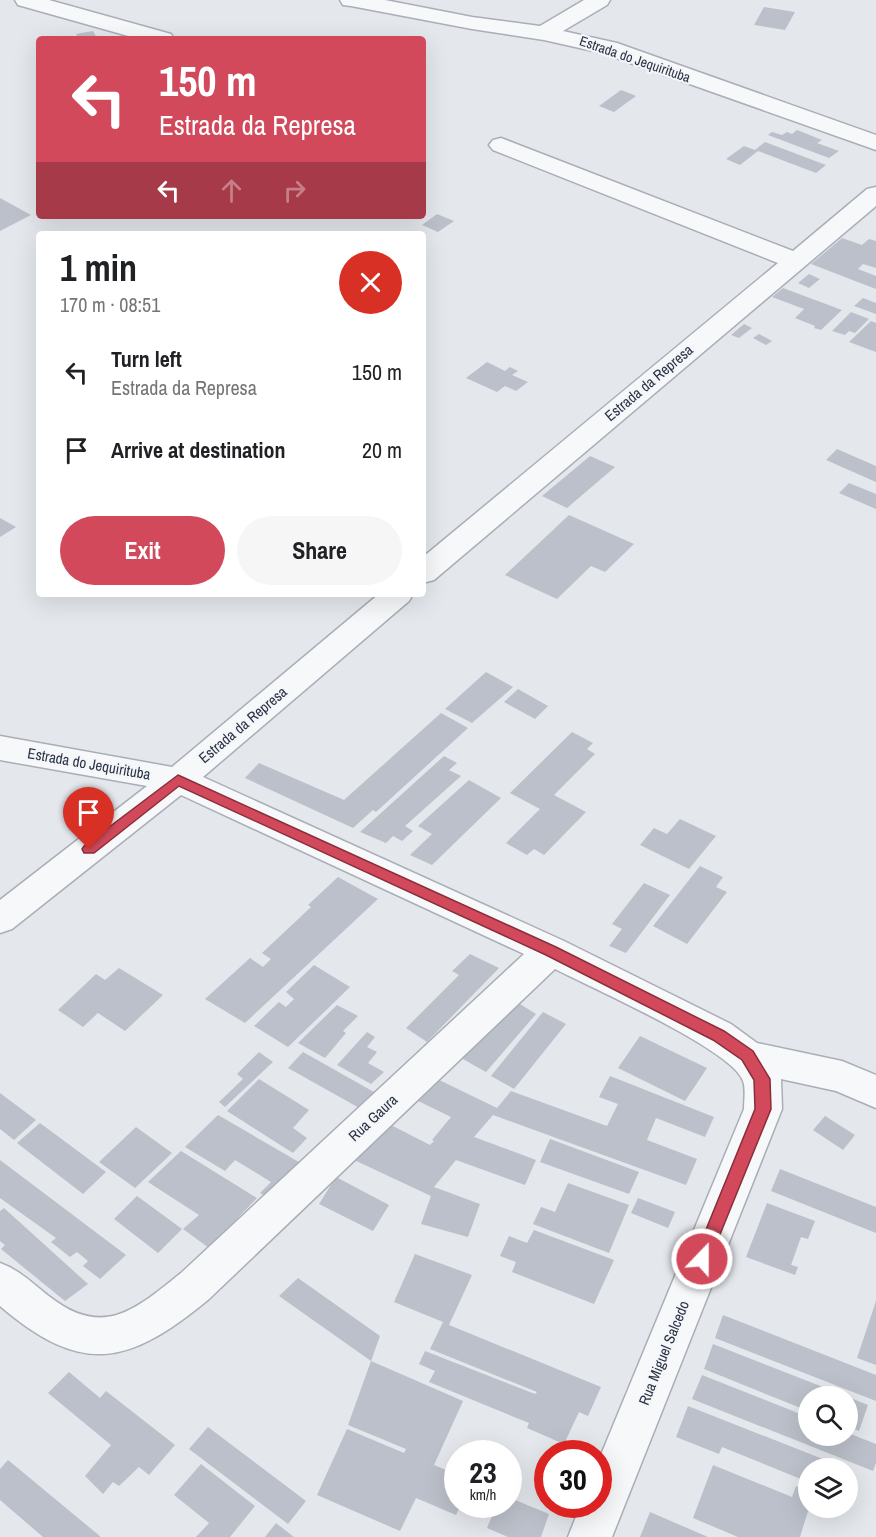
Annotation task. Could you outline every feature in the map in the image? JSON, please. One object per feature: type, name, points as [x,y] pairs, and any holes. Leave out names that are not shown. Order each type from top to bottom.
[{"type":"street","points":[[26,0],[152,36]]},
{"type":"street","name":"Estrada do Jequirituba","points":[[351,0],[472,23],[544,33],[609,48],[876,143]]},
{"type":"street","points":[[544,33],[599,0]]},
{"type":"street","points":[[501,145],[794,260]]},
{"type":"street","name":"Estrada da Represa","points":[[426,570],[794,260],[876,194]]},
{"type":"street","name":"Estrada da Represa","points":[[0,919],[178,780],[394,597]]},
{"type":"street","name":"Estrada do Jequirituba","points":[[0,748],[178,780]]},
{"type":"street","name":"Rua Miguel Salcedo","points":[[178,780],[551,951],[718,1035],[747,1056],[762,1079],[763,1109],[590,1537]]},
{"type":"street","name":"Rua Gaura","points":[[0,1281],[67,1330],[89,1336],[121,1335],[153,1320],[195,1286],[551,951]]},
{"type":"street","points":[[747,1056],[842,1077],[876,1092]]},
{"type":"building","points":[[764,7],[795,12],[785,30],[754,25]]},
{"type":"building","points":[[93,31],[96,36],[77,36],[76,34]]},
{"type":"building","points":[[621,90],[636,96],[614,112],[599,106]]},
{"type":"building","points":[[797,130],[822,140],[817,143],[839,151],[829,158],[768,135],[772,132],[782,135],[787,132],[792,134]]},
{"type":"building","points":[[765,142],[826,165],[816,173],[758,151],[740,165],[726,159],[744,146],[755,150]]},
{"type":"building","points":[[0,198],[31,215],[0,231]]},
{"type":"building","points":[[437,214],[454,221],[438,232],[422,225]]},
{"type":"building","points":[[842,238],[862,245],[869,239],[876,241],[876,268],[863,264],[858,269],[876,276],[876,289],[811,264]]},
{"type":"building","points":[[809,274],[820,279],[809,288],[798,283]]},
{"type":"building","points":[[783,288],[842,310],[821,330],[814,328],[815,326],[795,318],[804,309],[772,297]]},
{"type":"building","points":[[863,298],[876,303],[876,314],[854,306]]},
{"type":"building","points":[[851,312],[869,319],[855,333],[849,331],[845,335],[832,331]]},
{"type":"building","points":[[871,321],[876,323],[876,352],[849,342]]},
{"type":"building","points":[[744,324],[752,328],[739,338],[731,335]]},
{"type":"building","points":[[759,334],[772,341],[766,345],[753,338]]},
{"type":"building","points":[[487,362],[505,371],[510,367],[518,371],[512,375],[528,382],[516,391],[505,386],[497,392],[466,378]]},
{"type":"building","points":[[837,449],[876,466],[876,482],[826,460]]},
{"type":"building","points":[[590,456],[615,467],[567,508],[542,496]]},
{"type":"building","points":[[849,483],[876,494],[876,509],[839,493]]},
{"type":"building","points":[[569,515],[634,544],[605,572],[591,566],[557,599],[505,575]]},
{"type":"building","points":[[0,518],[16,527],[0,537]]},
{"type":"building","points":[[486,672],[513,687],[472,723],[445,709]]},
{"type":"building","points":[[518,689],[548,706],[535,719],[504,702]]},
{"type":"building","points":[[441,713],[468,728],[376,812],[373,810],[353,828],[245,778],[259,763],[344,800]]},
{"type":"building","points":[[572,732],[593,743],[587,749],[595,754],[554,795],[586,812],[544,855],[534,849],[527,855],[506,843],[540,809],[510,793]]},
{"type":"building","points":[[444,756],[457,763],[449,770],[461,776],[405,826],[413,831],[402,841],[393,836],[386,843],[360,832]]},
{"type":"building","points":[[469,780],[501,798],[432,865],[410,855],[432,834],[418,826]]},
{"type":"building","points":[[680,819],[716,836],[689,869],[640,845],[654,828],[667,834]]},
{"type":"building","points":[[700,866],[723,877],[716,887],[727,892],[687,944],[653,926]]},
{"type":"building","points":[[338,877],[378,899],[245,1023],[205,999],[250,958],[263,967],[271,959],[262,953],[311,907],[308,905]]},
{"type":"building","points":[[644,883],[670,895],[626,953],[609,946],[622,929],[612,924]]},
{"type":"building","points":[[470,954],[499,968],[427,1042],[406,1028],[459,975],[452,971]]},
{"type":"building","points":[[314,965],[350,987],[288,1047],[254,1026],[279,1002],[286,1007],[294,999],[286,992]]},
{"type":"building","points":[[119,968],[163,995],[125,1031],[98,1013],[83,1027],[58,1010],[96,974],[105,980]]},
{"type":"building","points":[[512,999],[536,1014],[486,1072],[461,1058]]},
{"type":"building","points":[[337,1005],[358,1016],[343,1031],[346,1033],[325,1058],[298,1043]]},
{"type":"building","points":[[543,1012],[566,1024],[514,1089],[491,1076]]},
{"type":"building","points":[[367,1032],[375,1037],[367,1047],[377,1052],[368,1063],[384,1072],[371,1084],[337,1065]]},
{"type":"building","points":[[640,1036],[707,1068],[685,1101],[618,1068]]},
{"type":"building","points":[[259,1052],[273,1062],[225,1107],[219,1102],[243,1079],[237,1074]]},
{"type":"building","points":[[303,1052],[374,1092],[361,1109],[288,1068]]},
{"type":"building","points":[[610,1076],[714,1117],[705,1137],[656,1118],[647,1140],[697,1159],[686,1185],[493,1115],[474,1137],[536,1160],[525,1185],[456,1160],[434,1187],[480,1204],[468,1237],[421,1224],[431,1196],[352,1159],[387,1123],[430,1145],[434,1141],[432,1140],[451,1117],[412,1098],[433,1077],[497,1108],[511,1091],[607,1126],[618,1104],[599,1097]]},
{"type":"building","points":[[259,1079],[309,1110],[293,1128],[307,1138],[293,1153],[227,1111]]},
{"type":"building","points":[[0,1093],[36,1120],[14,1140],[0,1129]]},
{"type":"building","points":[[218,1115],[304,1165],[271,1199],[260,1193],[271,1182],[235,1160],[225,1171],[185,1147]]},
{"type":"building","points":[[825,1116],[855,1135],[843,1150],[813,1130]]},
{"type":"building","points":[[40,1123],[106,1172],[83,1194],[17,1143]]},
{"type":"building","points":[[136,1127],[172,1153],[135,1188],[99,1162]]},
{"type":"building","points":[[550,1139],[639,1172],[629,1194],[540,1162]]},
{"type":"building","points":[[181,1151],[257,1198],[209,1248],[183,1229],[199,1215],[148,1182]]},
{"type":"building","points":[[0,1160],[126,1255],[100,1279],[83,1266],[88,1261],[77,1252],[70,1257],[51,1242],[56,1238],[0,1198]]},
{"type":"building","points":[[780,1169],[876,1207],[876,1233],[771,1191]]},
{"type":"building","points":[[336,1177],[389,1205],[373,1231],[319,1204]]},
{"type":"building","points":[[568,1183],[629,1205],[609,1253],[533,1224],[541,1207],[555,1212]]},
{"type":"building","points":[[137,1196],[182,1229],[158,1253],[114,1219]]},
{"type":"building","points":[[638,1198],[675,1212],[668,1228],[631,1213]]},
{"type":"building","points":[[767,1203],[815,1221],[808,1239],[801,1237],[791,1265],[798,1267],[795,1275],[746,1257]]},
{"type":"building","points":[[4,1208],[88,1284],[65,1301],[1,1249],[5,1245],[0,1241],[0,1211]]},
{"type":"building","points":[[534,1230],[614,1260],[594,1304],[512,1272],[516,1262],[500,1256],[509,1236],[527,1243]]},
{"type":"building","points":[[415,1254],[472,1275],[449,1325],[601,1387],[588,1416],[579,1412],[566,1440],[555,1440],[527,1428],[529,1423],[429,1382],[435,1371],[419,1364],[425,1351],[535,1394],[537,1392],[430,1349],[443,1322],[394,1302]]},
{"type":"building","points":[[298,1278],[380,1336],[371,1361],[279,1296]]},
{"type":"building","points":[[876,1301],[876,1365],[857,1358]]},
{"type":"building","points":[[723,1315],[876,1375],[876,1401],[858,1394],[858,1386],[838,1386],[715,1338]]},
{"type":"building","points":[[713,1344],[820,1386],[798,1386],[798,1407],[704,1369]]},
{"type":"building","points":[[371,1361],[463,1401],[434,1465],[444,1469],[444,1510],[416,1498],[400,1531],[317,1495],[347,1429],[404,1453],[406,1449],[348,1425]]},
{"type":"building","points":[[69,1372],[100,1398],[106,1391],[175,1445],[149,1475],[139,1467],[119,1486],[113,1482],[103,1494],[85,1476],[111,1445],[48,1393]]},
{"type":"building","points":[[702,1375],[798,1413],[798,1441],[692,1399]]},
{"type":"building","points":[[858,1401],[868,1405],[858,1431]]},
{"type":"building","points":[[688,1406],[820,1458],[798,1458],[798,1478],[722,1447],[719,1454],[676,1437]]},
{"type":"building","points":[[208,1427],[306,1501],[288,1524],[189,1449]]},
{"type":"building","points":[[858,1437],[876,1444],[876,1463],[873,1471],[858,1465],[858,1458],[840,1458],[810,1446],[858,1446]]},
{"type":"building","points":[[8,1460],[101,1537],[43,1537],[0,1500],[0,1469]]},
{"type":"building","points":[[201,1464],[255,1506],[230,1537],[196,1537],[209,1523],[174,1495]]},
{"type":"building","points":[[713,1465],[792,1497],[796,1486],[798,1487],[798,1518],[806,1518],[800,1537],[738,1537],[693,1518]]},
{"type":"building","points":[[522,1503],[534,1508],[534,1518],[548,1518],[541,1537],[508,1537],[487,1528],[491,1518],[522,1518]]},
{"type":"building","points":[[650,1512],[708,1537],[640,1537]]},
{"type":"building","points":[[276,1523],[294,1537],[265,1537]]},
{"type":"route","points":[[89,849],[178,780],[551,951],[718,1035],[747,1056],[762,1079],[763,1109],[702,1259]]}]
